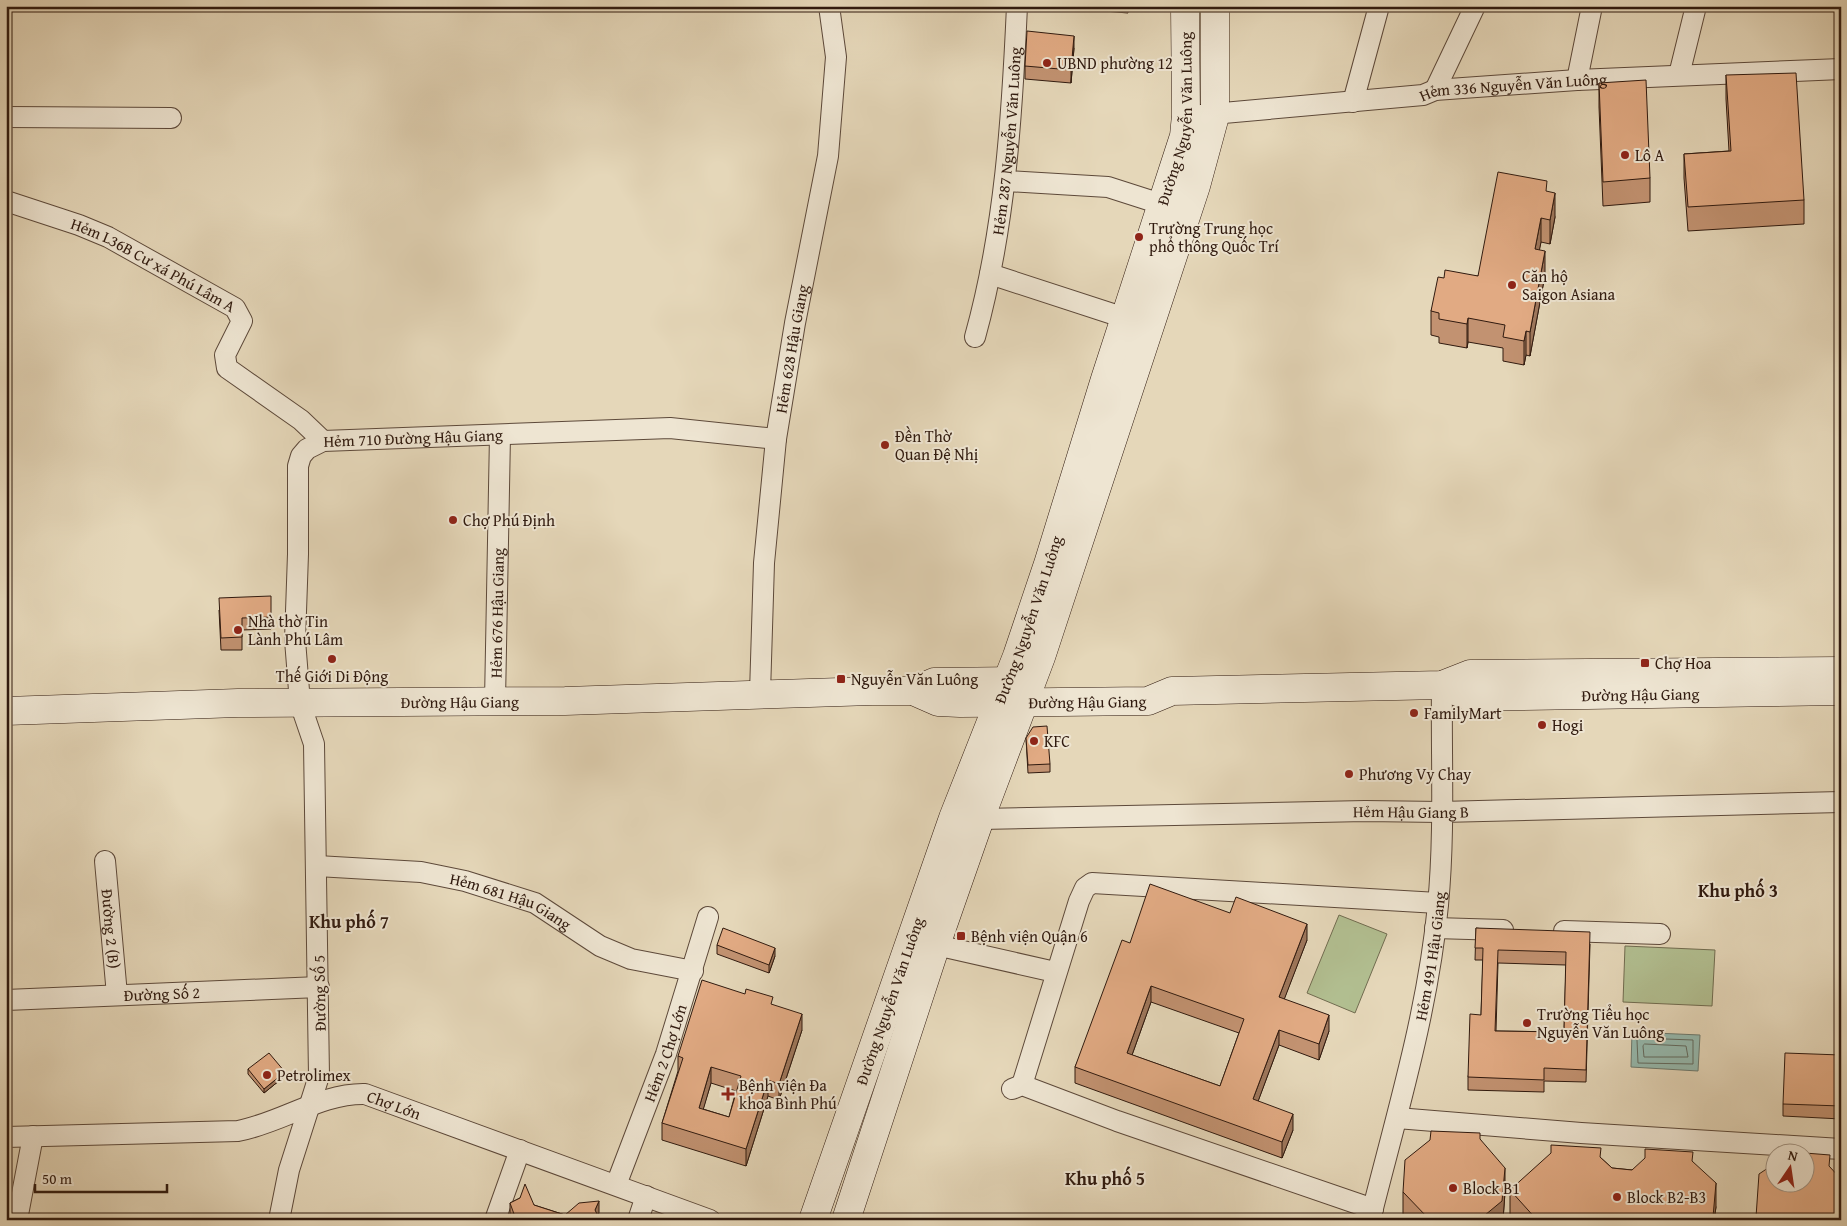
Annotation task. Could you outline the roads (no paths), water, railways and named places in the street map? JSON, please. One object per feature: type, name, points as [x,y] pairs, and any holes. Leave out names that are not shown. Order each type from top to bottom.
[{"type":"main road","name":"Đường Nguyễn Văn Luông","points":[[846,1220],[936,945],[980,818],[1017,691],[1048,564],[1184,136],[1186,115],[1185,6]]},
{"type":"main road","name":"Đường Nguyễn Văn Luông","points":[[813,1220],[953,818],[1017,691],[1196,186],[1216,116],[1215,6]]},
{"type":"main road","name":"Đường Hậu Giang","points":[[6,711],[300,703],[495,700],[565,701],[760,693],[913,691],[934,682],[1017,691],[1148,701],[1172,691],[1442,685],[1470,674],[1841,671]]},
{"type":"main road","name":"Đường Hậu Giang","points":[[1442,685],[1469,697],[1841,691]]},
{"type":"street","name":"Hẻm 628 Hậu Giang","points":[[760,693],[764,563],[776,439],[795,324],[828,156],[836,57],[828,6]]},
{"type":"street","name":"Hẻm 287 Nguyễn Văn Luông","points":[[975,337],[990,274],[1006,180],[1017,6]]},
{"type":"street","points":[[1353,102],[1379,6]]},
{"type":"street","points":[[1435,90],[1475,6]]},
{"type":"street","points":[[1577,80],[1592,6]]},
{"type":"street","points":[[1679,75],[1696,6]]},
{"type":"street","name":"Hẻm 336 Nguyễn Văn Luông","points":[[1186,115],[1216,116],[1423,95],[1435,90],[1577,80],[1841,68]]},
{"type":"street","points":[[6,117],[171,118]]},
{"type":"street","points":[[1006,180],[1108,187],[1161,204]]},
{"type":"street","name":"Hẻm L36B Cư xá Phú Lâm A","points":[[6,201],[79,224],[108,237],[235,308],[242,321],[224,355],[228,368],[301,420],[323,441]]},
{"type":"street","points":[[990,274],[1125,318]]},
{"type":"street","name":"Hẻm 710 Đường Hậu Giang","points":[[300,703],[295,640],[298,554],[298,466],[301,456],[307,449],[323,441],[500,436],[670,428],[776,439]]},
{"type":"street","name":"Hẻm 676 Hậu Giang","points":[[495,700],[500,436]]},
{"type":"street","name":"Hẻm 491 Hậu Giang","points":[[1372,1214],[1397,1118],[1426,990],[1435,928],[1438,903],[1441,812],[1442,685]]},
{"type":"street","name":"Đường Số 5","points":[[279,1220],[289,1170],[320,1076],[314,744],[300,703]]},
{"type":"street","name":"Hẻm Hậu Giang B","points":[[980,818],[1365,811],[1441,812],[1841,802]]},
{"type":"street","name":"Đường 2 (B)","points":[[105,861],[117,995]]},
{"type":"street","name":"Hẻm 681 Hậu Giang","points":[[317,866],[421,872],[465,881],[535,903],[608,949],[632,959],[693,971]]},
{"type":"street","points":[[1372,1214],[1117,1121],[1017,1087],[1079,901],[1085,888],[1092,883],[1438,903]]},
{"type":"street","name":"Hẻm 2 Chợ Lớn","points":[[616,1185],[666,1054],[708,917]]},
{"type":"street","points":[[1435,928],[1660,934]]},
{"type":"street","points":[[936,945],[1056,972]]},
{"type":"street","name":"Đường Số 2","points":[[6,1000],[319,987]]},
{"type":"street","name":"Chợ Lớn","points":[[6,1137],[238,1131],[270,1123],[342,1096],[365,1094],[710,1220]]},
{"type":"street","points":[[1397,1118],[1582,1133],[1841,1149]]},
{"type":"street","points":[[17,1220],[33,1136]]},
{"type":"street","points":[[495,1220],[520,1150]]},
{"type":"street","points":[[638,1220],[646,1196]]},
{"type":"water","points":[[1632,1032],[1700,1035],[1698,1071],[1631,1067]]},
{"type":"place","name":"UBND phường 12","points":[[1047,63]]},
{"type":"place","name":"Lô A","points":[[1625,155]]},
{"type":"place","name":"Trường Trung học phổ thông Quốc Trí","points":[[1139,237]]},
{"type":"place","name":"Căn hộ Saigon Asiana","points":[[1512,285]]},
{"type":"place","name":"Đền Thờ Quan Đệ Nhị","points":[[885,445]]},
{"type":"place","name":"Chợ Phú Định","points":[[453,520]]},
{"type":"place","name":"Nhà thờ Tin Lành Phú Lâm","points":[[238,630]]},
{"type":"place","name":"Thế Giới Di Động","points":[[332,659]]},
{"type":"place","name":"Chợ Hoa","points":[[1645,663]]},
{"type":"place","name":"Nguyễn Văn Luông","points":[[841,679]]},
{"type":"place","name":"FamilyMart","points":[[1414,713]]},
{"type":"place","name":"Hogi","points":[[1542,725]]},
{"type":"place","name":"KFC","points":[[1034,741]]},
{"type":"place","name":"Phương Vy Chay","points":[[1349,774]]},
{"type":"place","name":"Bệnh viện Quận 6","points":[[961,936]]},
{"type":"place","name":"Trường Tiểu học Nguyễn Văn Luông","points":[[1527,1023]]},
{"type":"place","name":"Petrolimex","points":[[267,1075]]},
{"type":"place","name":"Bệnh viện Đa khoa Bình Phú","points":[[728,1094]]},
{"type":"place","name":"Block B1","points":[[1453,1188]]},
{"type":"place","name":"Block B2-B3","points":[[1617,1197]]},
{"type":"district","name":"Khu phố 3","points":[[1738,891]]},
{"type":"district","name":"Khu phố 7","points":[[349,922]]},
{"type":"district","name":"Khu phố 5","points":[[1105,1179]]}]
